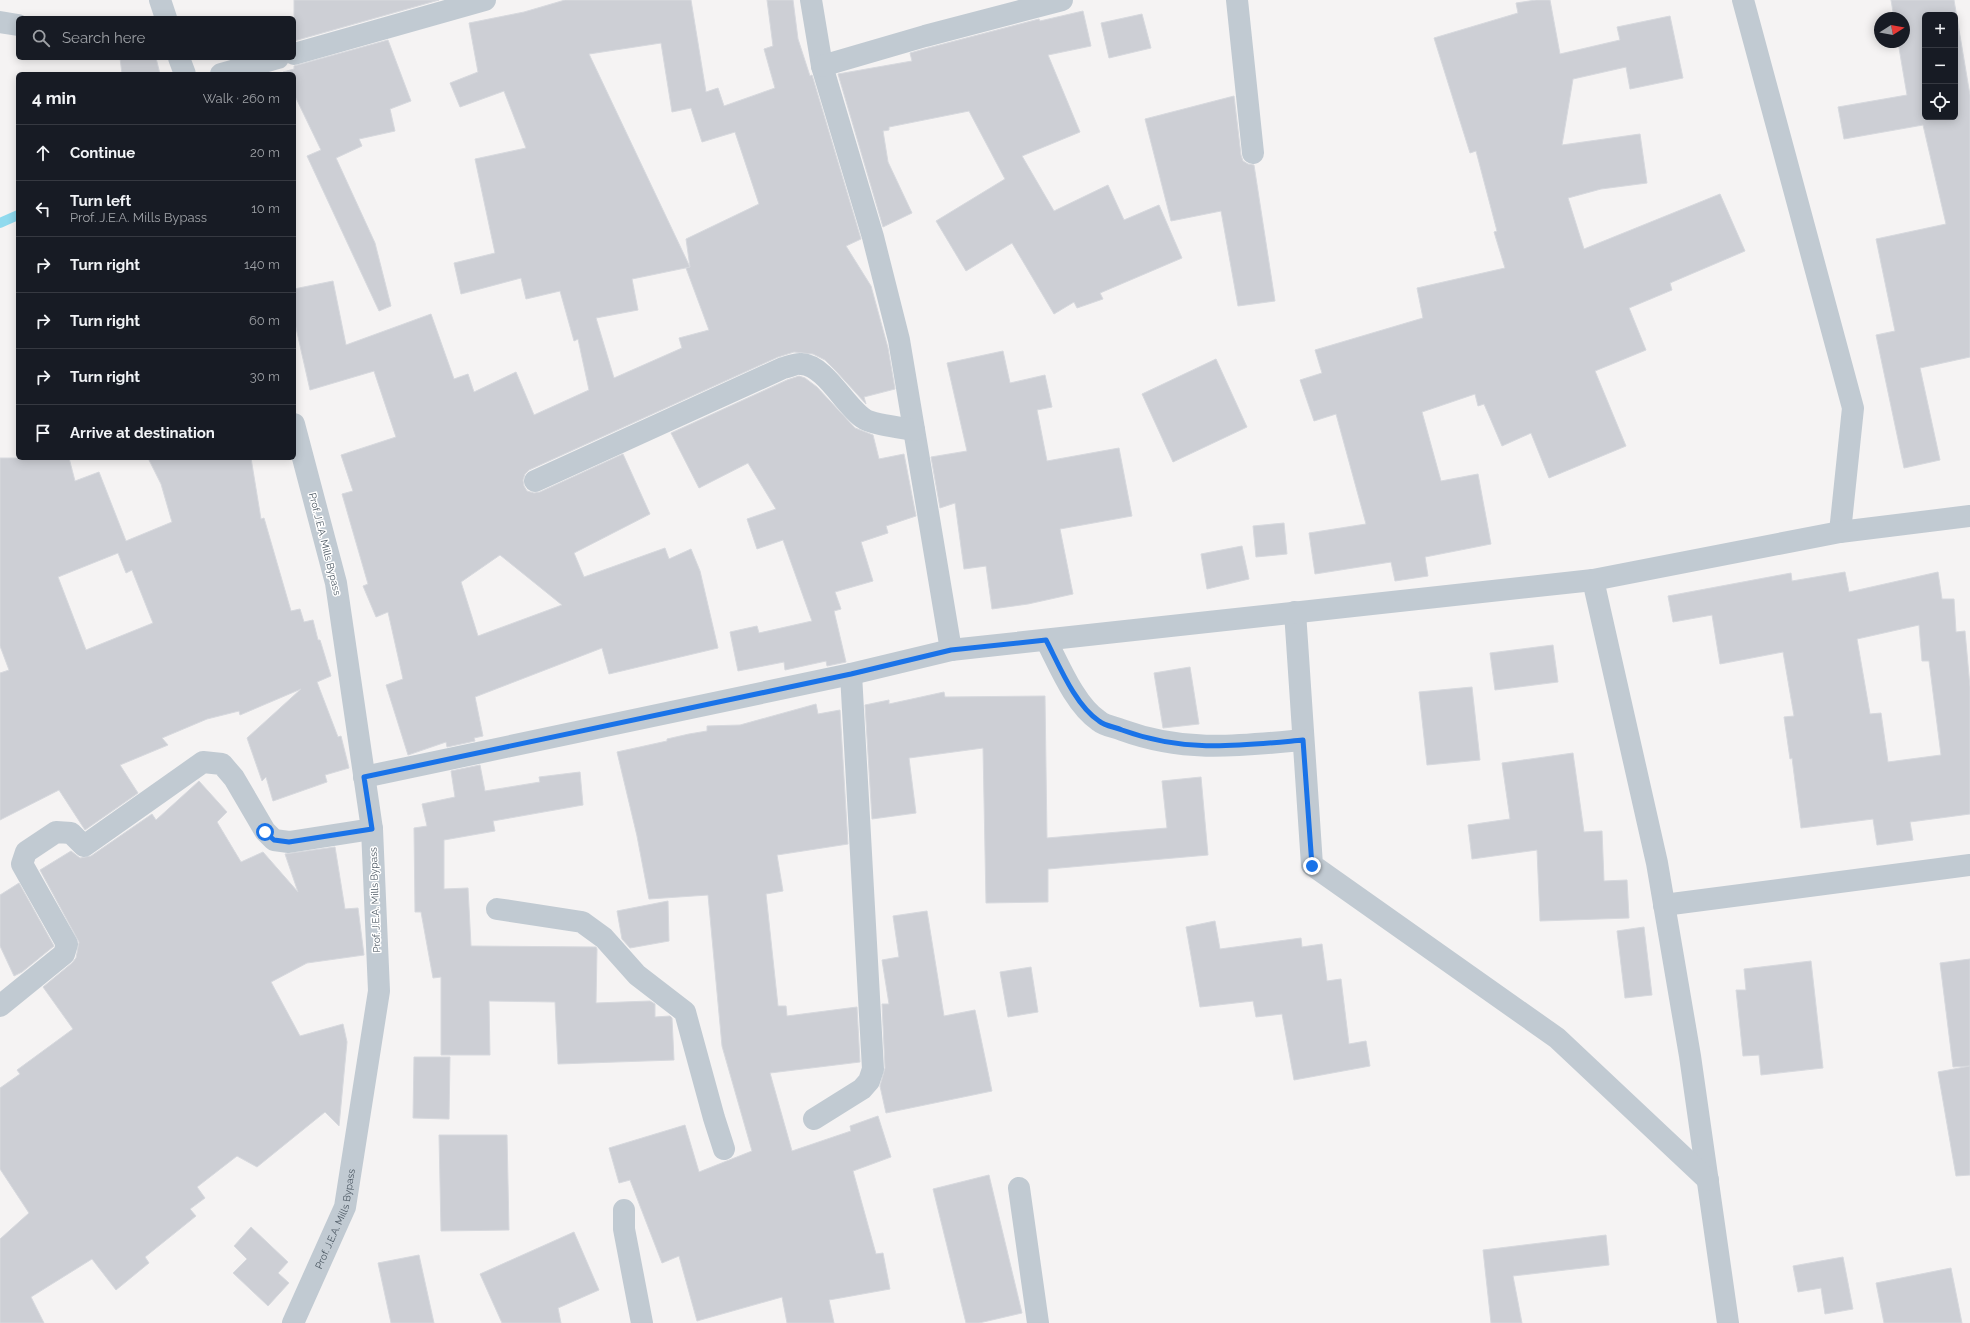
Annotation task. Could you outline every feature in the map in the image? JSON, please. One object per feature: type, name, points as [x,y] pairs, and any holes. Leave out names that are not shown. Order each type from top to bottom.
[{"type":"street","points":[[160,0],[165,16]]},
{"type":"street","points":[[296,53],[485,0]]},
{"type":"street","points":[[811,0],[822,66],[873,237],[899,340],[951,650]]},
{"type":"street","points":[[822,66],[925,36],[1062,0]]},
{"type":"street","points":[[1237,0],[1254,153]]},
{"type":"street","points":[[1743,0],[1853,408],[1840,532]]},
{"type":"street","points":[[0,22],[16,25]]},
{"type":"street","points":[[180,60],[184,72]]},
{"type":"street","points":[[228,72],[271,60]]},
{"type":"street","points":[[534,481],[784,368],[802,364],[815,369],[834,385],[847,404],[864,420],[914,430]]},
{"type":"street","name":"Prof. J.E.A. Mills Bypass","points":[[293,1323],[345,1207],[379,991],[372,829],[336,583],[296,432]]},
{"type":"street","points":[[364,777],[851,674],[951,650],[1593,580],[1840,532],[1970,516]]},
{"type":"street","points":[[1593,580],[1657,863],[1690,1056],[1728,1323]]},
{"type":"street","points":[[1295,612],[1312,866],[1557,1038],[1708,1180]]},
{"type":"street","points":[[1046,640],[1077,698],[1099,722],[1138,736],[1191,746],[1225,747],[1303,740]]},
{"type":"street","points":[[814,1119],[862,1089],[869,1081],[873,1070],[851,674]]},
{"type":"street","points":[[0,1006],[64,954],[67,944],[22,864],[26,852],[56,832],[71,833],[84,846],[203,762],[222,764],[234,778],[265,832],[274,840],[289,842],[372,829]]},
{"type":"street","points":[[1664,905],[1970,865]]},
{"type":"street","points":[[498,909],[582,922],[604,938],[637,975],[686,1012],[714,1118],[724,1149]]},
{"type":"street","points":[[1018,1188],[1038,1323]]},
{"type":"street","points":[[624,1210],[624,1229],[642,1323]]},
{"type":"building","points":[[294,0],[439,0],[296,40],[296,16],[294,16]]},
{"type":"building","points":[[565,0],[691,0],[706,92],[718,88],[724,106],[775,88],[764,49],[773,46],[767,0],[793,0],[798,39],[810,76],[812,75],[861,239],[846,246],[871,286],[888,348],[895,389],[864,397],[866,404],[825,360],[813,354],[794,352],[778,357],[529,470],[525,474],[523,480],[524,486],[527,491],[534,493],[540,492],[623,454],[650,514],[574,553],[584,577],[665,548],[669,559],[691,549],[700,571],[718,648],[609,674],[602,648],[475,697],[483,736],[474,738],[475,741],[447,747],[446,742],[408,755],[386,685],[403,679],[388,612],[376,617],[363,586],[368,584],[342,494],[353,491],[341,455],[396,437],[374,371],[310,390],[296,328],[296,289],[333,281],[346,345],[431,314],[454,379],[468,374],[474,392],[516,372],[534,415],[589,390],[578,339],[574,341],[560,291],[526,299],[521,278],[461,294],[454,263],[495,253],[475,159],[526,148],[504,91],[460,107],[450,83],[478,72],[469,23],[524,12]],"holes":[[[661,43],[672,112],[691,108],[702,142],[735,132],[759,204],[686,239],[690,267],[589,54]],[[690,267],[686,268],[709,330],[679,338],[682,348],[614,378],[596,318],[638,310],[632,279]],[[500,555],[562,605],[478,636],[461,582]]]},
{"type":"building","points":[[1536,0],[1550,0],[1560,54],[1620,40],[1617,27],[1670,16],[1683,78],[1630,89],[1626,67],[1573,79],[1562,145],[1640,134],[1647,183],[1601,189],[1568,198],[1584,249],[1720,194],[1745,251],[1670,283],[1672,290],[1629,308],[1646,350],[1595,371],[1626,446],[1549,478],[1531,433],[1502,446],[1484,404],[1478,406],[1475,394],[1422,412],[1441,481],[1478,474],[1491,544],[1425,557],[1428,576],[1395,581],[1391,562],[1315,574],[1309,533],[1366,524],[1336,414],[1314,421],[1300,380],[1322,373],[1315,350],[1423,318],[1417,288],[1505,268],[1494,232],[1497,231],[1476,151],[1470,153],[1434,38],[1518,13],[1516,3]]},
{"type":"building","points":[[1891,0],[1954,0],[1956,12],[1922,12],[1922,120],[1958,120],[1958,24],[1970,95],[1970,357],[1920,368],[1940,460],[1904,468],[1876,335],[1895,331],[1876,239],[1946,224],[1923,125],[1844,139],[1838,107],[1907,95],[1899,48],[1910,48],[1910,12],[1893,12]]},
{"type":"building","points":[[1083,11],[1091,46],[1048,55],[1080,132],[1022,156],[1054,211],[1108,185],[1124,220],[1159,205],[1182,258],[1100,293],[1103,299],[1077,308],[1074,302],[1054,314],[1012,243],[966,271],[936,221],[1005,179],[969,111],[889,127],[889,130],[883,131],[888,162],[912,213],[883,227],[838,74],[912,61],[910,53],[1039,19],[1040,21]]},
{"type":"building","points":[[1142,14],[1151,48],[1109,58],[1101,23]]},
{"type":"building","points":[[388,40],[411,101],[390,109],[395,131],[359,139],[362,146],[336,158],[375,243],[391,306],[379,311],[307,156],[321,150],[296,98],[296,72],[283,72],[294,69],[294,66]]},
{"type":"building","points":[[120,60],[156,60],[160,72],[122,72]]},
{"type":"building","points":[[1234,96],[1241,155],[1243,161],[1254,165],[1275,301],[1238,306],[1221,211],[1171,221],[1145,119]]},
{"type":"building","points":[[1003,351],[1010,383],[1045,375],[1052,407],[1037,410],[1047,461],[1119,448],[1132,516],[1060,529],[1073,594],[1028,604],[992,609],[986,566],[964,569],[955,503],[940,508],[931,457],[967,451],[947,363]]},
{"type":"building","points":[[1216,359],[1247,427],[1173,462],[1142,394]]},
{"type":"building","points":[[799,376],[805,378],[817,387],[855,428],[873,435],[879,459],[904,454],[916,516],[886,526],[888,533],[861,542],[873,581],[835,592],[841,609],[834,611],[846,662],[827,666],[826,661],[785,670],[784,662],[738,671],[730,632],[757,626],[759,633],[812,621],[783,540],[757,549],[747,519],[776,509],[748,463],[699,488],[671,433],[787,380]]},
{"type":"building","points":[[0,458],[16,458],[16,460],[70,460],[75,481],[99,472],[126,541],[172,522],[161,484],[149,460],[251,460],[261,519],[264,518],[291,611],[300,609],[304,622],[313,620],[318,640],[320,640],[331,676],[317,682],[338,737],[341,736],[349,768],[325,775],[327,782],[273,801],[266,777],[262,781],[247,738],[301,689],[240,715],[239,711],[207,719],[162,738],[168,745],[120,765],[138,793],[85,830],[59,790],[0,820],[0,673],[9,670],[0,646]],"holes":[[[118,553],[126,573],[132,570],[153,623],[86,650],[58,577]]]},
{"type":"building","points":[[1284,523],[1287,554],[1256,557],[1253,526]]},
{"type":"building","points":[[1242,546],[1249,579],[1207,589],[1201,554]]},
{"type":"building","points":[[1845,572],[1849,592],[1938,572],[1942,599],[1954,599],[1956,632],[1965,631],[1970,687],[1970,814],[1910,822],[1913,840],[1877,845],[1873,819],[1801,828],[1792,758],[1790,759],[1784,717],[1794,716],[1783,652],[1720,664],[1712,615],[1673,622],[1668,596],[1791,573],[1792,581]],"holes":[[[1919,625],[1922,661],[1929,661],[1941,755],[1888,762],[1881,713],[1870,714],[1857,639]]]},
{"type":"building","points":[[1553,645],[1558,682],[1495,690],[1490,653]]},
{"type":"building","points":[[1190,667],[1199,724],[1163,728],[1154,673]]},
{"type":"building","points":[[1472,687],[1480,760],[1427,765],[1419,692]]},
{"type":"building","points":[[944,692],[945,697],[1045,696],[1047,838],[1167,828],[1162,781],[1201,777],[1208,855],[1048,869],[1048,902],[986,903],[983,748],[909,758],[916,813],[872,819],[865,705],[889,700],[889,704]]},
{"type":"building","points":[[816,704],[818,714],[840,710],[848,844],[777,855],[783,891],[766,894],[778,1006],[786,1006],[787,1016],[857,1007],[860,1062],[770,1073],[792,1151],[851,1131],[850,1126],[878,1116],[891,1157],[853,1171],[876,1254],[883,1253],[890,1289],[829,1300],[834,1323],[787,1323],[782,1297],[697,1321],[679,1256],[662,1263],[630,1180],[619,1183],[609,1148],[685,1125],[699,1172],[752,1151],[722,1046],[708,895],[649,899],[637,836],[617,752],[667,741],[667,739],[707,731],[707,726],[740,725]]},
{"type":"building","points":[[1573,753],[1584,832],[1602,831],[1604,881],[1627,880],[1629,918],[1540,921],[1537,850],[1472,859],[1468,825],[1510,819],[1502,763]]},
{"type":"building","points":[[480,765],[485,791],[540,782],[539,777],[580,772],[583,805],[493,821],[495,831],[444,840],[444,889],[468,888],[471,946],[596,947],[596,1003],[650,1001],[655,1004],[655,1017],[670,1016],[672,1018],[674,1060],[558,1064],[555,1002],[489,1001],[490,1055],[441,1055],[441,977],[433,978],[421,912],[415,912],[414,828],[427,826],[422,804],[455,797],[451,771]]},
{"type":"building","points":[[199,781],[227,812],[217,822],[241,862],[263,852],[298,892],[285,854],[335,847],[345,909],[358,908],[364,955],[307,963],[271,982],[300,1036],[343,1024],[347,1042],[339,1126],[325,1112],[257,1167],[237,1156],[197,1187],[205,1198],[190,1209],[196,1216],[145,1257],[149,1263],[116,1290],[92,1259],[31,1297],[44,1323],[0,1323],[0,1239],[29,1213],[0,1169],[0,1088],[20,1074],[17,1070],[73,1029],[43,987],[76,958],[79,942],[40,870],[71,851],[80,858],[91,856],[152,814],[156,820]]},
{"type":"building","points":[[19,883],[54,946],[22,972],[14,976],[0,946],[0,895]]},
{"type":"building","points":[[668,901],[669,941],[630,948],[622,939],[617,911]]},
{"type":"building","points":[[927,911],[944,1016],[975,1010],[992,1091],[886,1113],[880,1086],[885,1068],[882,1004],[889,1004],[882,960],[899,957],[893,916]]},
{"type":"building","points":[[1215,921],[1220,949],[1301,938],[1302,947],[1322,944],[1327,981],[1341,979],[1349,1044],[1366,1041],[1370,1066],[1294,1080],[1282,1014],[1256,1017],[1253,1001],[1200,1007],[1186,927]]},
{"type":"building","points":[[1644,927],[1652,995],[1625,998],[1617,931]]},
{"type":"building","points":[[1970,959],[1970,1066],[1953,1067],[1940,963]]},
{"type":"building","points":[[1811,961],[1823,1068],[1761,1075],[1759,1055],[1743,1056],[1736,990],[1746,990],[1744,969]]},
{"type":"building","points":[[1031,967],[1038,1012],[1008,1017],[1000,972]]},
{"type":"building","points":[[414,1057],[450,1057],[449,1119],[413,1118]]},
{"type":"building","points":[[1970,1066],[1970,1175],[1956,1176],[1938,1072]]},
{"type":"building","points":[[439,1135],[507,1135],[509,1230],[441,1231]]},
{"type":"building","points":[[989,1175],[1022,1313],[979,1323],[966,1323],[933,1189]]},
{"type":"building","points":[[251,1227],[288,1262],[278,1273],[289,1283],[268,1306],[233,1273],[247,1259],[234,1246]]},
{"type":"building","points":[[574,1232],[599,1290],[558,1308],[561,1323],[502,1323],[480,1274]]},
{"type":"building","points":[[1606,1235],[1609,1265],[1513,1276],[1522,1323],[1491,1323],[1483,1250]]},
{"type":"building","points":[[419,1255],[434,1323],[391,1323],[378,1263]]},
{"type":"building","points":[[1843,1257],[1853,1309],[1825,1314],[1821,1288],[1798,1292],[1793,1266]]},
{"type":"building","points":[[1951,1268],[1962,1323],[1884,1323],[1876,1283]]},
{"type":"waterway","points":[[0,223],[16,216]]},
{"type":"route","points":[[265,832],[274,840],[289,842],[372,829],[364,777],[851,674],[951,650],[1046,640],[1077,698],[1099,722],[1138,736],[1191,746],[1225,747],[1303,740],[1312,866]]}]
